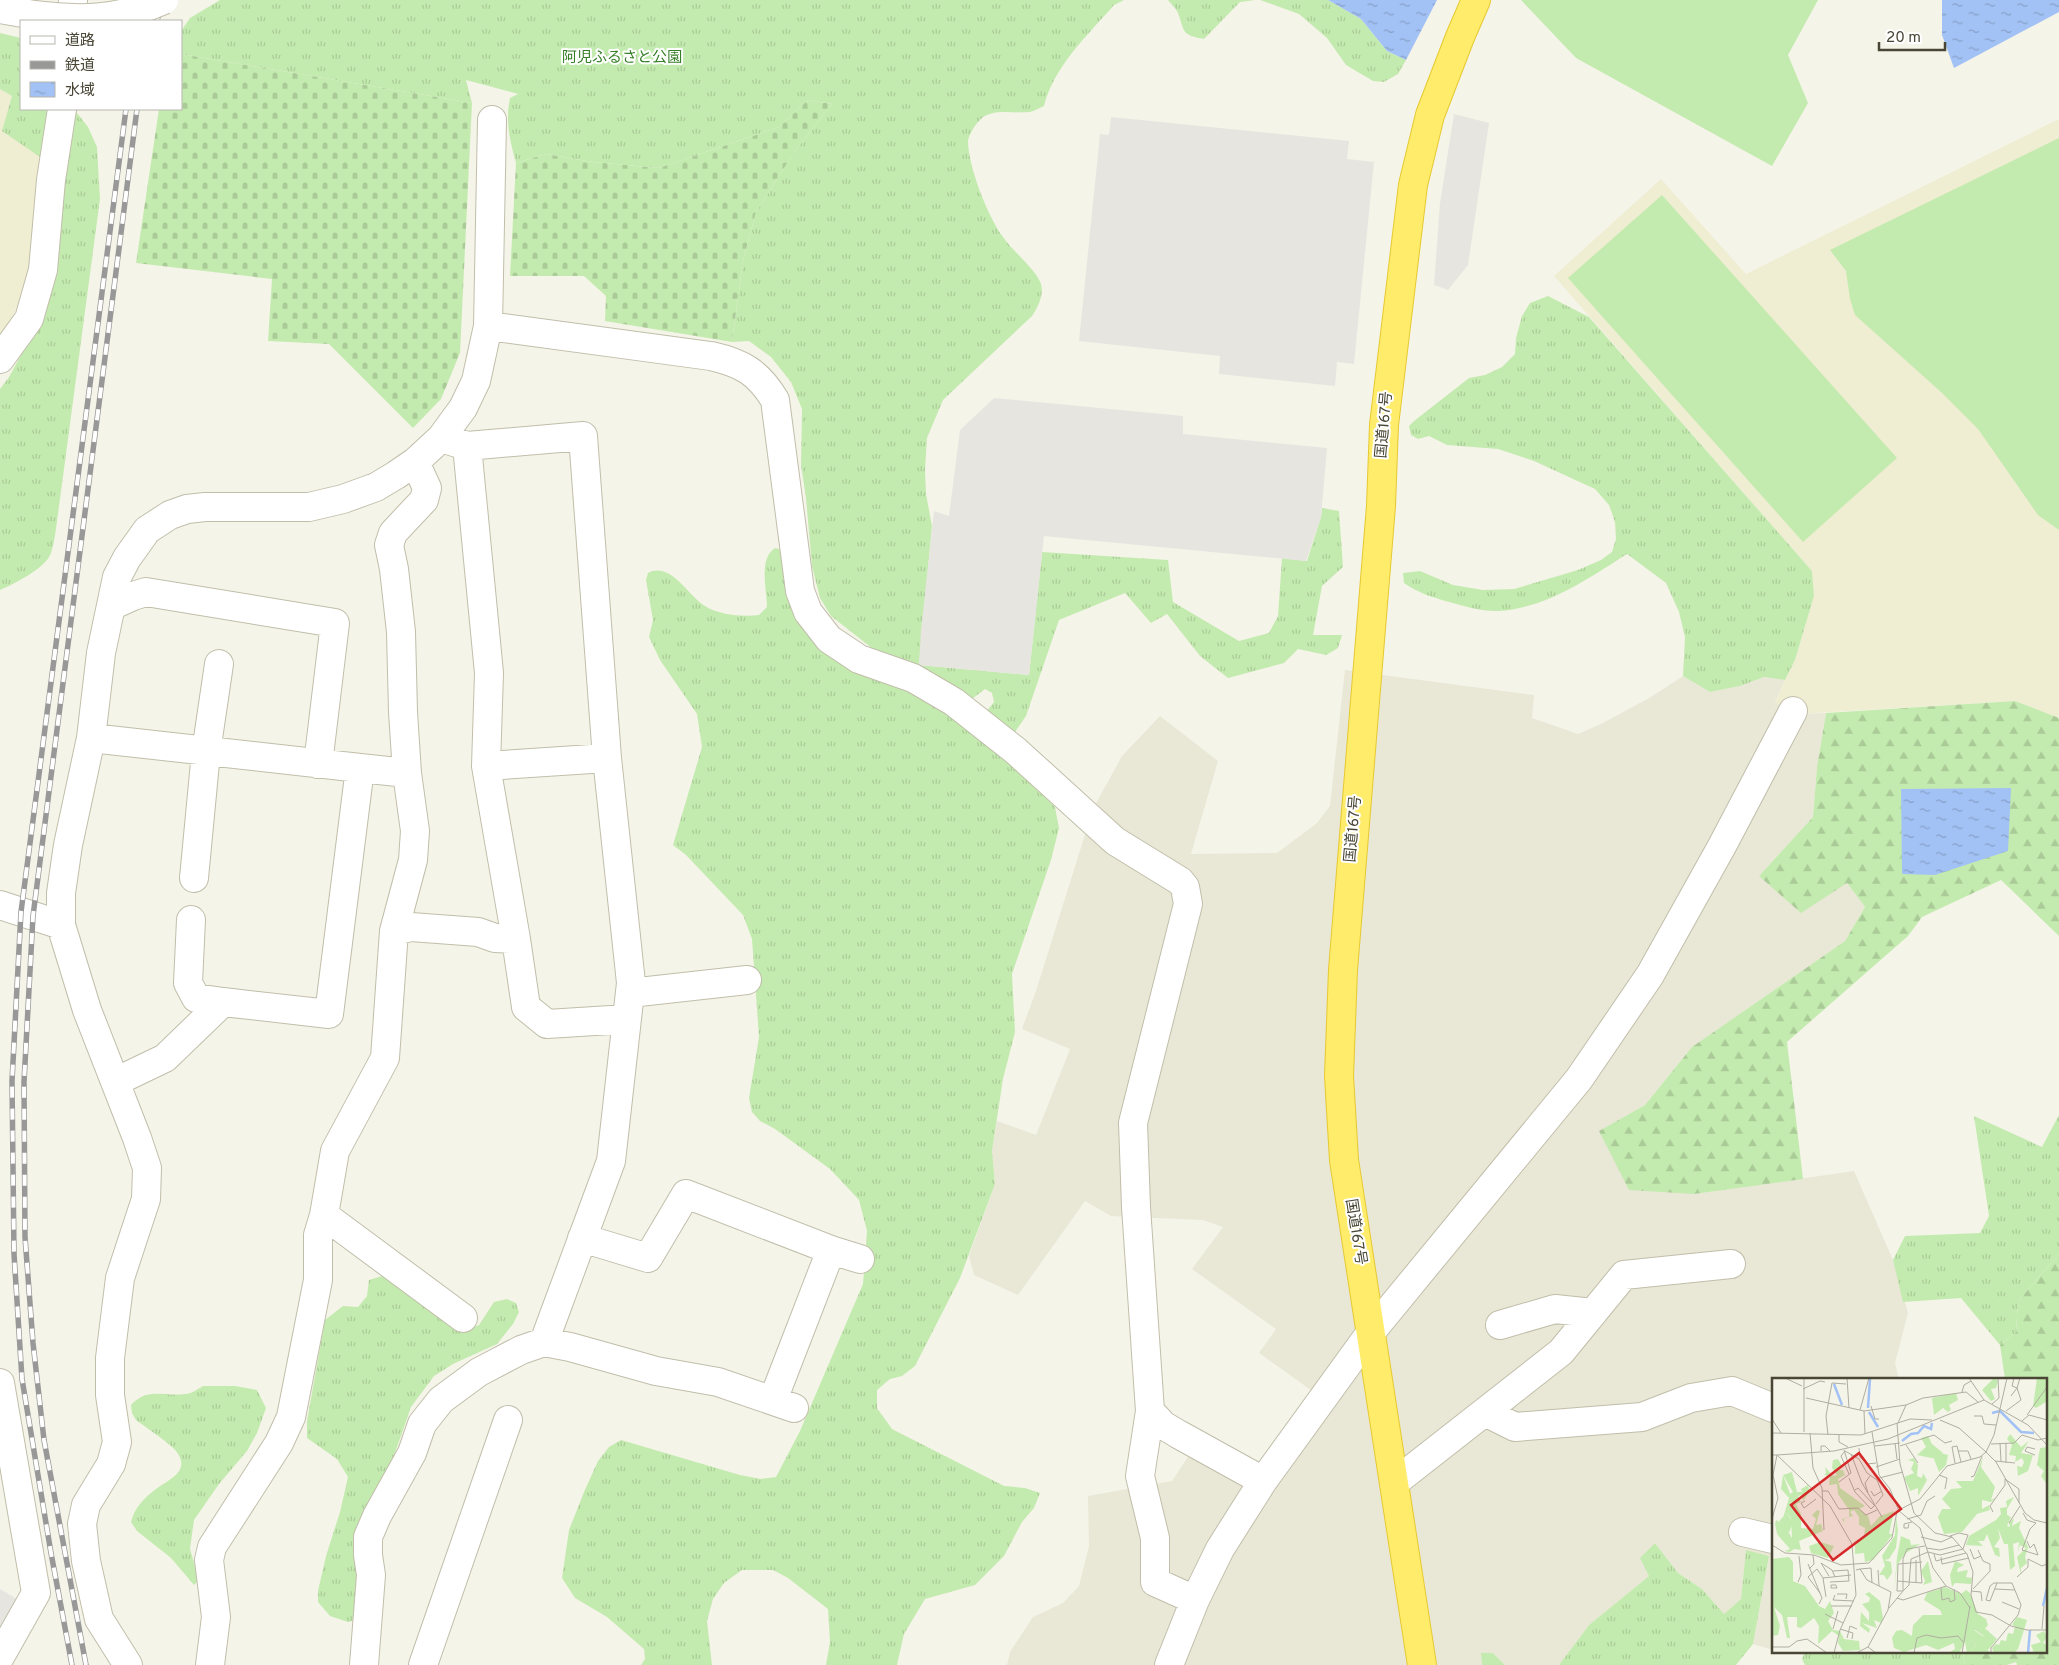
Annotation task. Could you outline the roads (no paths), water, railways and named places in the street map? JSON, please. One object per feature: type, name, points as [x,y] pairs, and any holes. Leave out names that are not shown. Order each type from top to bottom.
[{"type":"highway","name":"国道167号","points":[[1422,1665],[1344,1160],[1339,1076],[1342,970],[1381,506],[1382,444],[1414,185],[1430,115],[1476,0]]},
{"type":"street","points":[[71,20],[73,0]]},
{"type":"street","points":[[0,9],[65,19],[106,17],[136,10],[164,0]]},
{"type":"street","points":[[0,359],[29,319],[43,270],[51,180],[62,110]]},
{"type":"street","points":[[128,1665],[99,1619],[86,1561],[82,1524],[86,1505],[111,1464],[117,1442],[110,1395],[110,1358],[120,1278],[146,1199],[147,1168],[88,1010],[61,925],[61,893],[68,845],[91,738],[110,606],[117,577],[126,558],[147,530],[170,514],[187,509],[205,507],[309,507],[343,499],[376,487],[415,462],[441,438],[462,408],[476,381],[488,326],[492,120]]},
{"type":"street","points":[[488,326],[711,356],[733,361],[753,373],[765,383],[775,400],[800,590],[808,612],[828,639],[858,659],[913,678],[954,702],[1016,751],[1115,841],[1180,881],[1186,888],[1188,904],[1133,1123],[1136,1208],[1150,1411],[1140,1476],[1155,1538],[1157,1563],[1155,1582],[1195,1600]]},
{"type":"street","points":[[441,438],[467,446],[583,436],[607,758],[631,983],[611,1161],[544,1342]]},
{"type":"street","points":[[467,446],[489,673],[486,766],[516,938],[526,1008],[547,1024],[747,980]]},
{"type":"street","points":[[210,1665],[216,1617],[209,1560],[212,1547],[279,1443],[291,1417],[318,1280],[318,1235],[324,1215],[335,1151],[385,1058],[394,931],[413,860],[415,831],[407,773],[401,632],[394,569],[389,546],[393,533],[424,500],[427,488],[415,462]]},
{"type":"street","points":[[110,606],[146,592],[335,622],[318,764]]},
{"type":"street","points":[[194,878],[206,752],[219,664]]},
{"type":"street","points":[[1169,1665],[1195,1600],[1220,1549],[1263,1481],[1371,1332],[1579,1078],[1650,975],[1722,846],[1792,711]]},
{"type":"street","points":[[91,738],[407,773]]},
{"type":"street","points":[[486,766],[607,758]]},
{"type":"street","points":[[191,920],[188,983],[196,998],[330,1014],[360,768]]},
{"type":"street","points":[[0,905],[61,925]]},
{"type":"street","points":[[394,931],[411,927],[478,932],[495,938],[516,938]]},
{"type":"street","points":[[115,1082],[165,1058],[223,1002]]},
{"type":"street","points":[[582,1238],[648,1258],[686,1194],[831,1250],[860,1259]]},
{"type":"street","points":[[324,1215],[463,1318]]},
{"type":"street","points":[[364,1665],[371,1575],[368,1537],[381,1508],[412,1453],[422,1424],[441,1400],[478,1372],[521,1350],[544,1342],[570,1346],[656,1371],[718,1382],[784,1404],[831,1250]]},
{"type":"street","points":[[1394,1483],[1561,1352],[1624,1275],[1731,1264]]},
{"type":"street","points":[[1500,1325],[1556,1309],[1593,1313]]},
{"type":"street","points":[[0,1383],[36,1593],[0,1656]]},
{"type":"street","points":[[1484,1412],[1515,1427],[1642,1417],[1690,1398],[1732,1391],[1772,1408]]},
{"type":"street","points":[[1150,1411],[1163,1425],[1263,1481]]},
{"type":"street","points":[[423,1665],[508,1420]]},
{"type":"street","points":[[1742,1532],[1772,1539]]},
{"type":"water","points":[[1328,0],[1437,0],[1406,60],[1387,51],[1361,19]]},
{"type":"water","points":[[1942,0],[2059,0],[2059,12],[1954,68],[1942,35]]},
{"type":"water","points":[[2011,788],[2008,851],[1935,875],[1902,874],[1901,789]]},
{"type":"railway","points":[[144,20],[150,0]]},
{"type":"railway","points":[[157,20],[162,0]]},
{"type":"railway","points":[[72,1665],[22,1379],[14,1254],[12,1081],[21,912],[126,110]]},
{"type":"railway","points":[[86,1665],[44,1440],[33,1343],[25,1237],[24,1082],[33,916],[137,110]]},
{"type":"park label","name":"阿児ふるさと公園","points":[[622,58]]}]
